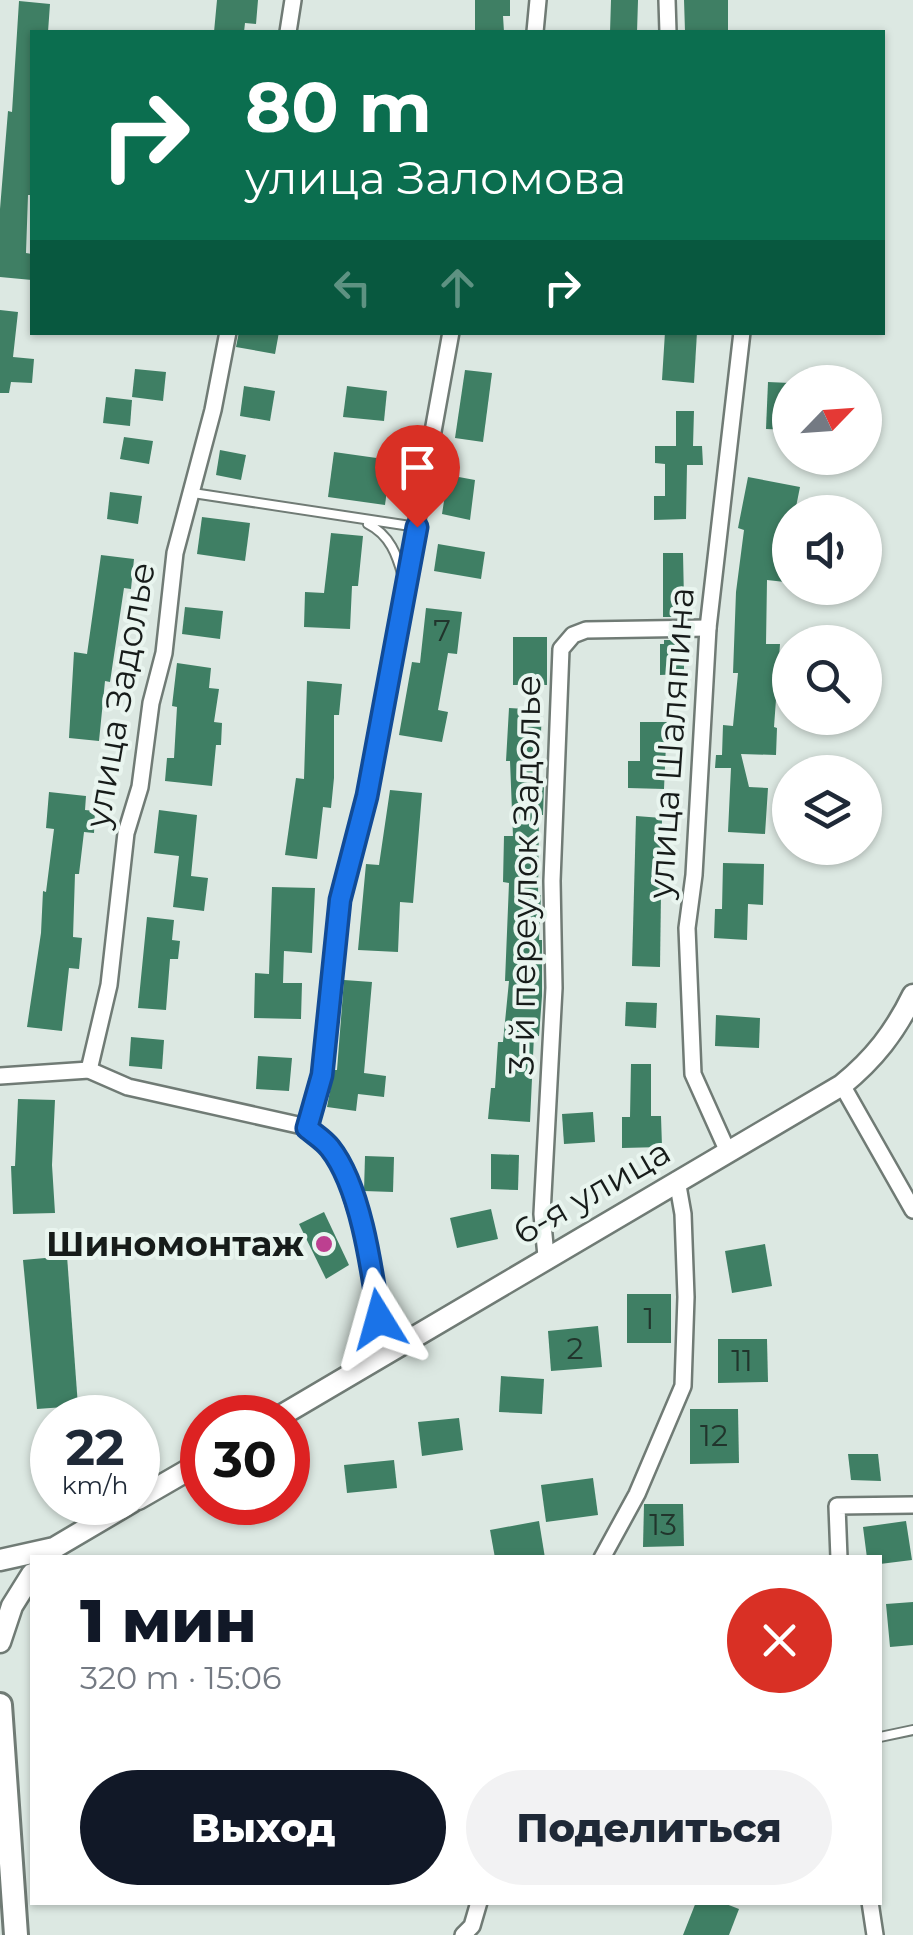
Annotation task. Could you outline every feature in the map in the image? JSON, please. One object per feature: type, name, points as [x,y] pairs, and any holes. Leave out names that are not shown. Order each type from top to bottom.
[{"type":"main road","points":[[0,1705],[16,1935]]},
{"type":"street","points":[[288,30],[293,0]]},
{"type":"street","points":[[535,30],[538,0]]},
{"type":"street","points":[[667,0],[668,30]]},
{"type":"street","name":"улица Задолье","points":[[88,1070],[109,985],[126,833],[140,787],[151,703],[164,652],[175,553],[227,335]]},
{"type":"street","points":[[307,1128],[322,1075],[340,900],[367,796],[450,335]]},
{"type":"street","name":"улица Шаляпина","points":[[728,1152],[692,1074],[687,928],[694,876],[708,628],[742,335]]},
{"type":"street","name":"3-й переулок Задолье","points":[[546,1256],[542,1214],[554,988],[552,881],[561,648],[586,630],[708,628]]},
{"type":"street","name":"6-я улица","points":[[310,1398],[842,1084],[882,1048],[913,995]]},
{"type":"street","points":[[0,1076],[88,1070],[128,1087],[307,1128],[330,1147],[344,1172],[362,1228],[379,1319],[392,1348]]},
{"type":"street","points":[[842,1084],[913,1210]]},
{"type":"street","points":[[604,1555],[637,1494],[683,1386],[686,1296],[683,1214],[677,1180]]},
{"type":"street","points":[[839,1555],[837,1506],[913,1505]]},
{"type":"street","points":[[50,1553],[96,1525]]},
{"type":"street","points":[[0,1560],[30,1556]]},
{"type":"street","points":[[0,1642],[12,1606],[30,1577]]},
{"type":"street","points":[[464,1935],[472,1926],[478,1905]]},
{"type":"street","points":[[870,1905],[875,1935]]},
{"type":"lane","points":[[192,493],[417,527]]},
{"type":"lane","points":[[360,520],[378,529],[389,542],[406,586]]},
{"type":"lane","points":[[882,1738],[913,1730]]},
{"type":"building","points":[[217,0],[258,0],[256,24],[245,23],[244,30],[214,30]]},
{"type":"building","points":[[475,0],[510,0],[510,16],[503,16],[504,30],[475,30]]},
{"type":"building","points":[[611,0],[638,0],[637,30],[610,30]]},
{"type":"building","points":[[684,0],[728,0],[728,30],[685,30]]},
{"type":"building","points":[[19,1],[50,4],[48,30],[30,30],[26,253],[30,254],[30,280],[0,277],[0,209],[8,111],[12,112]]},
{"type":"building","points":[[0,310],[18,312],[13,357],[34,359],[32,383],[11,382],[9,393],[0,393]]},
{"type":"building","points":[[238,335],[278,335],[275,354],[236,347]]},
{"type":"building","points":[[665,335],[697,335],[694,383],[662,380]]},
{"type":"building","points":[[135,369],[166,372],[163,401],[132,397]]},
{"type":"building","points":[[465,370],[492,373],[483,442],[455,438]]},
{"type":"building","points":[[768,382],[772,382],[772,429],[766,429]]},
{"type":"building","points":[[244,386],[275,391],[270,421],[240,416]]},
{"type":"building","points":[[347,386],[387,391],[384,421],[343,417]]},
{"type":"building","points":[[106,397],[132,400],[130,426],[103,423]]},
{"type":"building","points":[[676,411],[694,411],[693,446],[702,446],[703,465],[687,465],[686,519],[654,520],[654,496],[665,496],[665,464],[655,463],[655,446],[676,446]]},
{"type":"building","points":[[124,437],[153,441],[149,464],[120,459]]},
{"type":"building","points":[[220,450],[246,455],[241,480],[216,475]]},
{"type":"building","points":[[334,452],[391,460],[385,505],[328,497]]},
{"type":"building","points":[[448,475],[475,480],[470,520],[442,514]]},
{"type":"building","points":[[748,477],[800,487],[798,495],[772,495],[772,581],[767,580],[766,644],[772,644],[772,735],[777,735],[776,755],[741,754],[749,787],[768,788],[765,834],[728,832],[731,768],[715,768],[716,755],[722,755],[723,725],[733,726],[738,673],[733,673],[736,592],[744,530],[738,528]]},
{"type":"building","points":[[110,492],[142,496],[138,524],[107,519]]},
{"type":"building","points":[[202,517],[250,523],[245,561],[197,554]]},
{"type":"building","points":[[331,533],[363,536],[358,586],[352,586],[350,629],[304,627],[305,592],[324,593]]},
{"type":"building","points":[[438,544],[485,552],[481,579],[434,571]]},
{"type":"building","points":[[663,553],[683,553],[684,600],[693,599],[694,617],[663,617]]},
{"type":"building","points":[[101,555],[134,559],[131,589],[124,588],[110,682],[105,681],[99,741],[69,738],[74,652],[87,654]]},
{"type":"building","points":[[185,607],[223,611],[220,639],[182,634]]},
{"type":"building","points":[[426,608],[462,612],[457,654],[448,653],[438,710],[448,712],[442,742],[399,735],[412,662],[420,663]]},
{"type":"building","points":[[513,637],[547,637],[547,685],[513,685]]},
{"type":"building","points":[[664,640],[684,640],[684,674],[660,675],[660,644]]},
{"type":"building","points":[[177,663],[211,668],[209,688],[219,689],[214,722],[222,723],[221,745],[216,745],[212,786],[165,781],[167,758],[174,758],[177,707],[172,706]]},
{"type":"building","points":[[307,681],[342,684],[339,715],[334,715],[331,808],[323,807],[317,859],[285,855],[296,778],[304,779]]},
{"type":"building","points":[[509,708],[542,710],[539,777],[544,777],[544,786],[543,815],[539,815],[538,895],[542,996],[539,1036],[534,1035],[530,1122],[488,1119],[498,1042],[503,1042],[509,981],[505,981],[509,883],[503,882],[504,836],[513,836],[510,761],[506,761]]},
{"type":"building","points":[[640,722],[667,722],[664,789],[628,788],[628,761],[640,761]]},
{"type":"building","points":[[390,790],[422,793],[413,903],[400,902],[398,952],[358,950],[366,864],[379,865]]},
{"type":"building","points":[[49,792],[86,796],[85,810],[95,811],[94,833],[84,832],[79,874],[75,874],[73,937],[82,938],[79,969],[69,968],[62,1031],[27,1027],[54,829],[46,828]]},
{"type":"building","points":[[159,810],[197,815],[191,876],[208,878],[204,911],[173,907],[179,856],[154,853]]},
{"type":"building","points":[[636,816],[662,818],[660,967],[632,966]]},
{"type":"building","points":[[723,863],[764,864],[763,905],[748,904],[747,940],[714,938],[715,909],[722,909]]},
{"type":"building","points":[[272,887],[315,888],[312,953],[284,951],[283,983],[302,983],[301,1019],[254,1018],[255,973],[269,974]]},
{"type":"building","points":[[147,917],[174,920],[172,940],[180,941],[178,959],[170,959],[166,1010],[138,1008]]},
{"type":"building","points":[[344,980],[372,982],[364,1073],[386,1076],[384,1097],[358,1094],[356,1111],[327,1107],[337,1070]]},
{"type":"building","points":[[626,1002],[657,1003],[656,1028],[625,1026]]},
{"type":"building","points":[[716,1015],[760,1018],[759,1048],[715,1046]]},
{"type":"building","points":[[131,1037],[164,1040],[162,1069],[129,1066]]},
{"type":"building","points":[[258,1056],[292,1058],[289,1091],[256,1089]]},
{"type":"building","points":[[631,1064],[651,1064],[651,1116],[661,1116],[662,1147],[622,1148],[622,1117],[630,1117]]},
{"type":"building","points":[[18,1099],[55,1100],[55,1213],[13,1214],[11,1166],[15,1166]]},
{"type":"building","points":[[593,1112],[595,1142],[564,1144],[562,1114]]},
{"type":"building","points":[[491,1154],[519,1155],[518,1190],[491,1189]]},
{"type":"building","points":[[365,1156],[394,1157],[393,1192],[364,1191]]},
{"type":"building","points":[[491,1209],[498,1239],[457,1248],[450,1218]]},
{"type":"building","name":"Шиномонтаж","points":[[324,1212],[349,1265],[326,1279],[299,1224]]},
{"type":"building","points":[[765,1244],[772,1286],[732,1293],[725,1251]]},
{"type":"building","points":[[67,1256],[77,1395],[36,1395],[23,1260]]},
{"type":"building","points":[[627,1294],[671,1294],[671,1343],[627,1343]]},
{"type":"building","points":[[598,1326],[602,1367],[551,1371],[548,1331]]},
{"type":"building","points":[[718,1339],[767,1339],[768,1382],[718,1383]]},
{"type":"building","points":[[501,1376],[544,1379],[542,1414],[499,1412]]},
{"type":"building","points":[[690,1409],[738,1409],[739,1463],[690,1464]]},
{"type":"building","points":[[459,1418],[463,1450],[422,1456],[418,1422]]},
{"type":"building","points":[[848,1454],[878,1454],[881,1481],[851,1480]]},
{"type":"building","points":[[394,1460],[397,1488],[347,1493],[344,1465]]},
{"type":"building","points":[[593,1478],[598,1515],[546,1522],[541,1485]]},
{"type":"building","points":[[644,1504],[683,1504],[684,1546],[643,1547]]},
{"type":"building","points":[[539,1521],[545,1555],[494,1555],[490,1530]]},
{"type":"building","points":[[906,1521],[912,1560],[882,1564],[882,1555],[867,1555],[863,1527]]},
{"type":"building","points":[[913,1602],[913,1645],[890,1647],[886,1604]]},
{"type":"building","points":[[695,1905],[729,1905],[739,1909],[729,1935],[683,1935]]},
{"type":"place","name":"Шиномонтаж","points":[[324,1244]]},
{"type":"route","points":[[379,1319],[362,1228],[344,1172],[330,1147],[307,1128],[322,1075],[340,900],[367,796],[417,527]]}]
